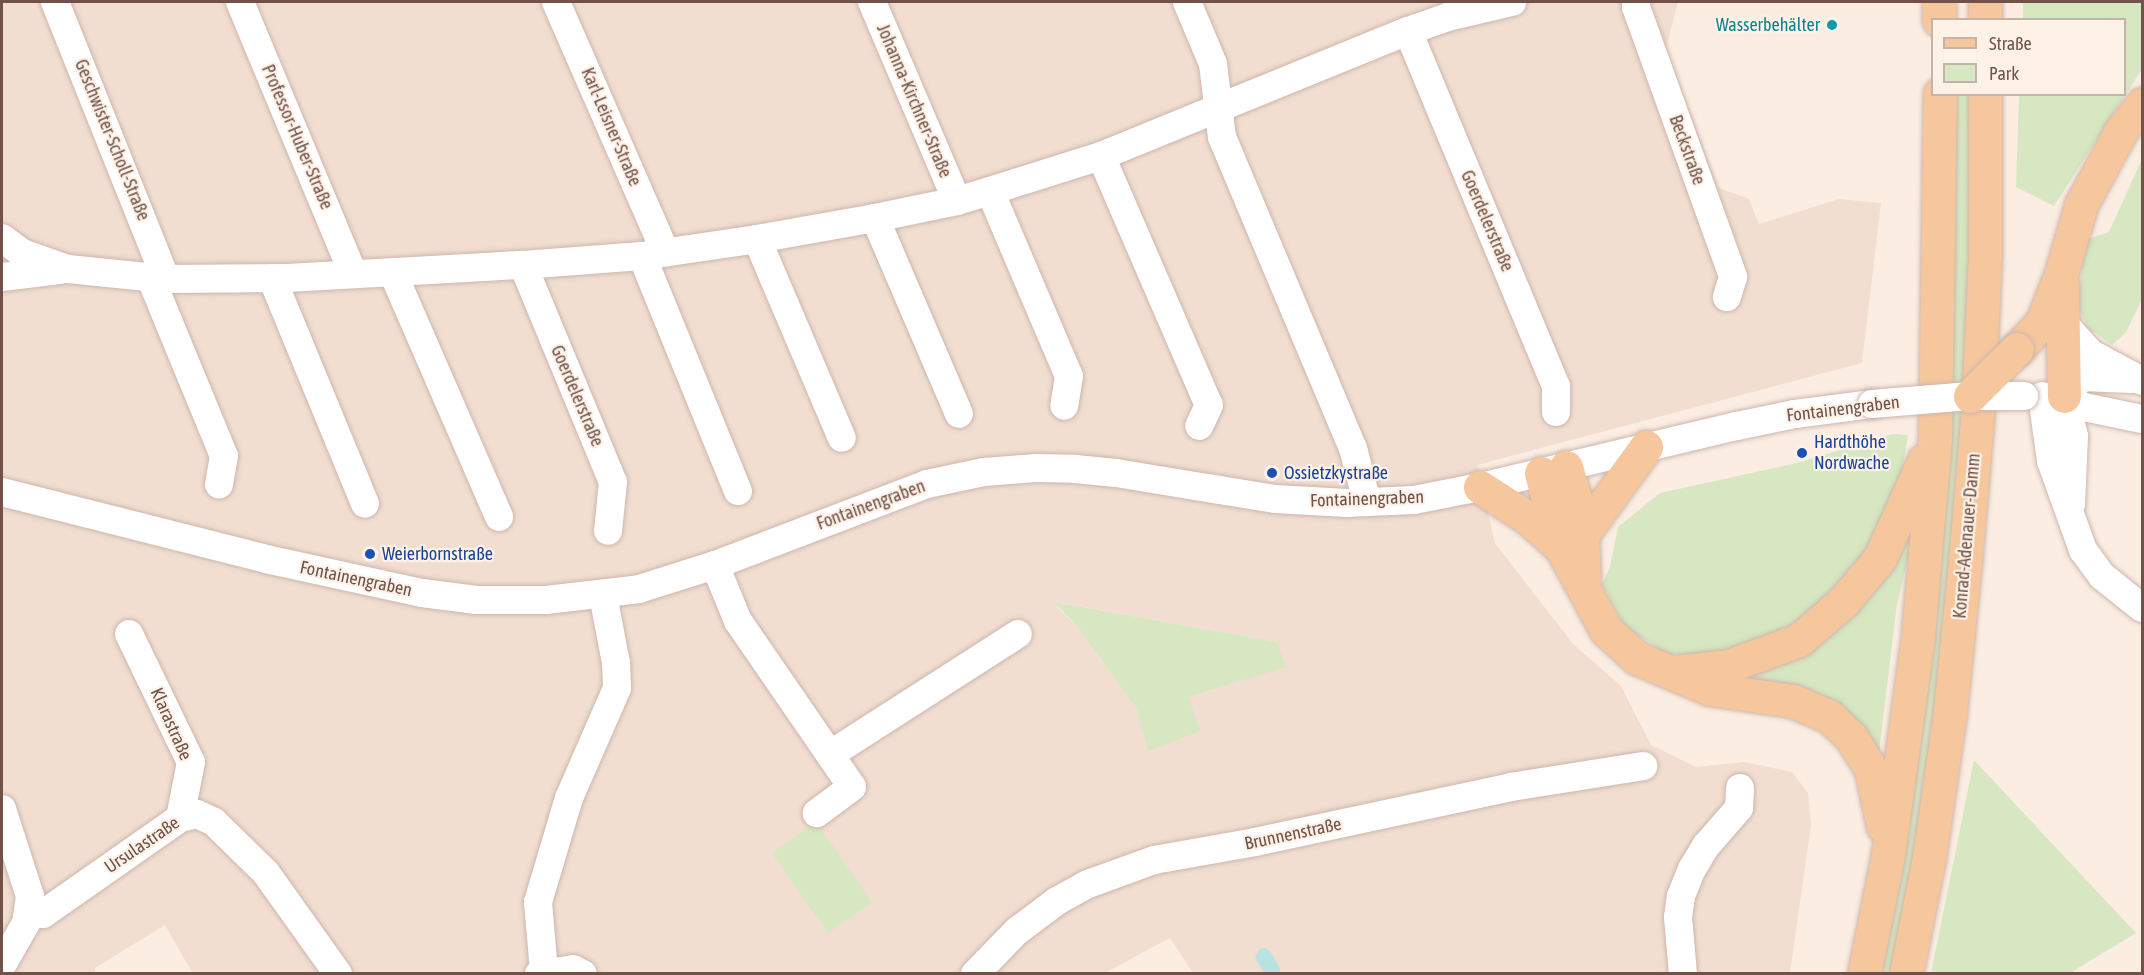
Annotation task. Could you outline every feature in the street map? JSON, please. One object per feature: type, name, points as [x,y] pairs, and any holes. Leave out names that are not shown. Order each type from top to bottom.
[{"type":"main road","points":[[1939,2],[1939,18]]},
{"type":"main road","points":[[1864,974],[1887,855],[1918,635],[1935,436],[1940,96]]},
{"type":"main road","name":"Konrad-Adenauer-Damm","points":[[1906,974],[1929,858],[1950,712],[1965,563],[1978,409],[1983,303],[1985,96]]},
{"type":"main road","points":[[2043,396],[2062,352],[2053,324],[2061,274],[2081,205],[2116,140],[2142,104]]},
{"type":"main road","points":[[1970,396],[2017,349],[2053,324]]},
{"type":"main road","points":[[1671,672],[1728,666],[1799,640],[1843,602],[1880,558],[1935,436]]},
{"type":"main road","points":[[1572,541],[1646,447]]},
{"type":"main road","points":[[1553,470],[1584,586],[1606,630],[1636,658],[1710,689],[1793,701],[1830,716],[1851,737],[1871,770],[1881,810],[1887,855]]},
{"type":"main road","points":[[1480,487],[1528,518],[1572,541]]},
{"type":"street","name":"Geschwister-Scholl-Straße","points":[[55,2],[159,279]]},
{"type":"street","name":"Professor-Huber-Straße","points":[[240,2],[353,273]]},
{"type":"street","name":"Karl-Leisner-Straße","points":[[556,2],[654,254]]},
{"type":"street","name":"Johanna-Kirchner-Straße","points":[[872,2],[957,201]]},
{"type":"street","points":[[1186,2],[1213,64],[1222,137],[1353,448],[1367,502]]},
{"type":"street","points":[[8,248],[68,269],[159,279],[272,278],[523,265],[654,254],[757,239],[875,218],[957,201],[990,191],[1101,156],[1408,31],[1444,9],[1512,2]]},
{"type":"street","name":"Beckstraße","points":[[1636,2],[1733,277],[1727,297]]},
{"type":"street","name":"Goerdelerstraße","points":[[1408,31],[1556,386],[1556,412]]},
{"type":"street","points":[[1101,156],[1209,405],[1199,426]]},
{"type":"street","points":[[990,191],[1069,376],[1064,406]]},
{"type":"street","points":[[875,218],[959,414]]},
{"type":"street","points":[[757,239],[842,438]]},
{"type":"street","points":[[654,254],[738,491]]},
{"type":"street","name":"Goerdelerstraße","points":[[523,265],[613,482],[608,531]]},
{"type":"street","points":[[2,277],[68,269]]},
{"type":"street","points":[[393,273],[499,517]]},
{"type":"street","points":[[272,278],[365,504]]},
{"type":"street","points":[[159,279],[224,456],[219,485]]},
{"type":"street","points":[[2053,324],[2090,353],[2142,376]]},
{"type":"street","points":[[2142,376],[2082,377],[2043,396],[2074,436],[2071,519],[2083,550],[2102,576],[2142,608]]},
{"type":"street","points":[[2113,413],[2132,400],[2142,376]]},
{"type":"street","name":"Fontainengraben","points":[[2,492],[266,559],[422,593],[488,600],[546,600],[639,590],[715,565],[927,484],[984,472],[1036,468],[1086,470],[1116,472],[1275,499],[1367,502],[1414,500],[1480,487],[1795,414],[1872,404],[1970,396],[2043,396],[2142,419]]},
{"type":"street","name":"Fontainengraben","points":[[2113,413],[2142,410]]},
{"type":"street","points":[[715,565],[738,621],[852,787],[817,813]]},
{"type":"street","points":[[583,974],[573,969],[541,972],[538,902],[569,798],[617,688],[616,663],[603,595]]},
{"type":"street","name":"Klarastraße","points":[[129,634],[191,762],[180,818]]},
{"type":"street","points":[[831,754],[1018,634]]},
{"type":"street","name":"Brunnenstraße","points":[[975,974],[1017,931],[1057,901],[1088,884],[1155,860],[1255,842],[1511,787],[1643,766]]},
{"type":"street","points":[[1683,974],[1678,917],[1681,896],[1701,854],[1739,808],[1740,788]]},
{"type":"street","points":[[2,809],[30,896],[30,912],[2,965]]},
{"type":"street","name":"Ursulastraße","points":[[30,912],[43,914],[180,818],[196,814],[214,822],[234,839],[266,873],[338,974]]},
{"type":"shaded area","points":[[2,2],[1678,2],[1666,48],[1719,188],[1749,199],[1759,224],[1839,199],[1881,203],[1862,363],[1477,465],[1495,543],[1573,644],[1621,686],[1651,745],[1696,767],[1744,762],[1792,772],[1808,793],[1811,825],[1790,973],[1193,973],[1170,938],[1103,974],[193,974],[165,925],[95,968],[95,973],[2,974]],"holes":[[[1055,602],[1277,642],[1188,697],[1148,750],[1136,708],[1076,625]]]},
{"type":"green space","points":[[2023,2],[2142,2],[2142,69],[2126,94],[2126,18],[2023,18]]},
{"type":"green space","points":[[1955,96],[1972,96],[1968,357],[1938,711],[1895,973],[1879,974],[1954,258]]},
{"type":"green space","points":[[2019,96],[2125,96],[2054,206],[2016,187]]},
{"type":"green space","points":[[2142,159],[2142,299],[2126,332],[2112,345],[2094,332],[2089,335],[2078,303],[2085,240],[2109,232]]},
{"type":"green space","points":[[1893,434],[1908,435],[1899,491],[1872,552],[1788,634],[1722,656],[1667,654],[1625,627],[1602,584],[1610,567],[1618,527],[1660,493],[1797,463]]},
{"type":"green space","points":[[1912,508],[1913,538],[1897,604],[1878,760],[1866,742],[1717,678],[1823,641],[1866,601],[1889,571]]},
{"type":"green space","points":[[1054,602],[1277,642],[1286,667],[1188,697],[1201,731],[1148,751],[1136,708],[1076,625]]},
{"type":"green space","points":[[1974,760],[2136,933],[2073,971],[2075,973],[1931,973]]},
{"type":"green space","points":[[816,822],[872,902],[828,933],[772,853]]},
{"type":"water","points":[[1264,948],[1270,951],[1280,968],[1280,973],[1264,973],[1255,957],[1259,950]]},
{"type":"place","name":"Wasserbehälter","points":[[1832,25]]},
{"type":"place","name":"Hardthöhe Nordwache","points":[[1802,453]]},
{"type":"place","name":"Ossietzkystraße","points":[[1272,473]]},
{"type":"place","name":"Weierbornstraße","points":[[370,554]]}]
